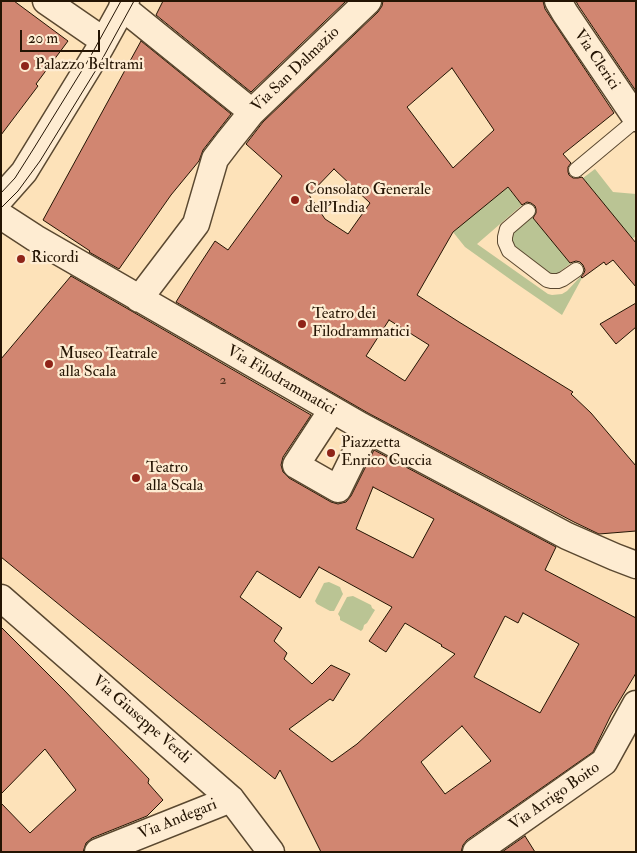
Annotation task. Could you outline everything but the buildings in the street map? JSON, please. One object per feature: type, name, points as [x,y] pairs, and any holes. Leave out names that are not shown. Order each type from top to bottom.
[{"type":"street","points":[[46,1],[104,41]]},
{"type":"street","name":"Via San Dalmazio","points":[[139,299],[196,224],[215,159],[228,142],[252,112],[368,1]]},
{"type":"street","name":"Via Clerici","points":[[558,1],[636,119]]},
{"type":"street","points":[[1,198],[24,172],[104,41],[124,4],[252,112]]},
{"type":"street","name":"Via Filodrammatici","points":[[1,216],[139,299],[367,430],[566,536],[620,560],[636,564]]},
{"type":"street","points":[[332,410],[296,465],[338,489],[367,430]]},
{"type":"street","name":"Via Giuseppe Verdi","points":[[1,598],[231,799],[271,852]]},
{"type":"street","name":"Via Arrigo Boito","points":[[476,852],[604,762],[626,743],[636,704]]},
{"type":"street","name":"Via Andegari","points":[[98,852],[231,799]]},
{"type":"lane","points":[[576,170],[636,119]]},
{"type":"lane","points":[[528,211],[507,229],[505,242],[509,251],[551,282],[563,279],[576,270]]},
{"type":"green space","points":[[595,169],[613,192],[636,194],[636,236],[632,239],[583,178]]},
{"type":"green space","points":[[505,184],[522,205],[477,244],[548,294],[562,294],[581,276],[582,278],[562,315],[465,247],[453,232]]},
{"type":"green space","points":[[532,217],[571,263],[558,273],[550,274],[514,245],[512,236],[514,232]]},
{"type":"green space","points":[[329,582],[340,587],[343,594],[334,611],[330,611],[315,601],[324,583]]},
{"type":"green space","points":[[353,596],[371,605],[375,610],[361,631],[340,620],[338,614],[347,597]]},
{"type":"tram line","points":[[1,193],[15,178],[34,148],[89,59],[121,1]]},
{"type":"tram line","points":[[1,208],[18,191],[40,161],[99,65],[134,1]]},
{"type":"place","name":"Palazzo Beltrami","points":[[25,66]]},
{"type":"place","name":"Consolato Generale dell'India","points":[[295,200]]},
{"type":"place","name":"Ricordi","points":[[21,259]]},
{"type":"place","name":"Teatro dei Filodrammatici","points":[[302,324]]},
{"type":"place","name":"Museo Teatrale alla Scala","points":[[49,364]]},
{"type":"place","name":"Piazzetta Enrico Cuccia","points":[[331,453]]},
{"type":"place","name":"Teatro alla Scala","points":[[136,478]]}]
